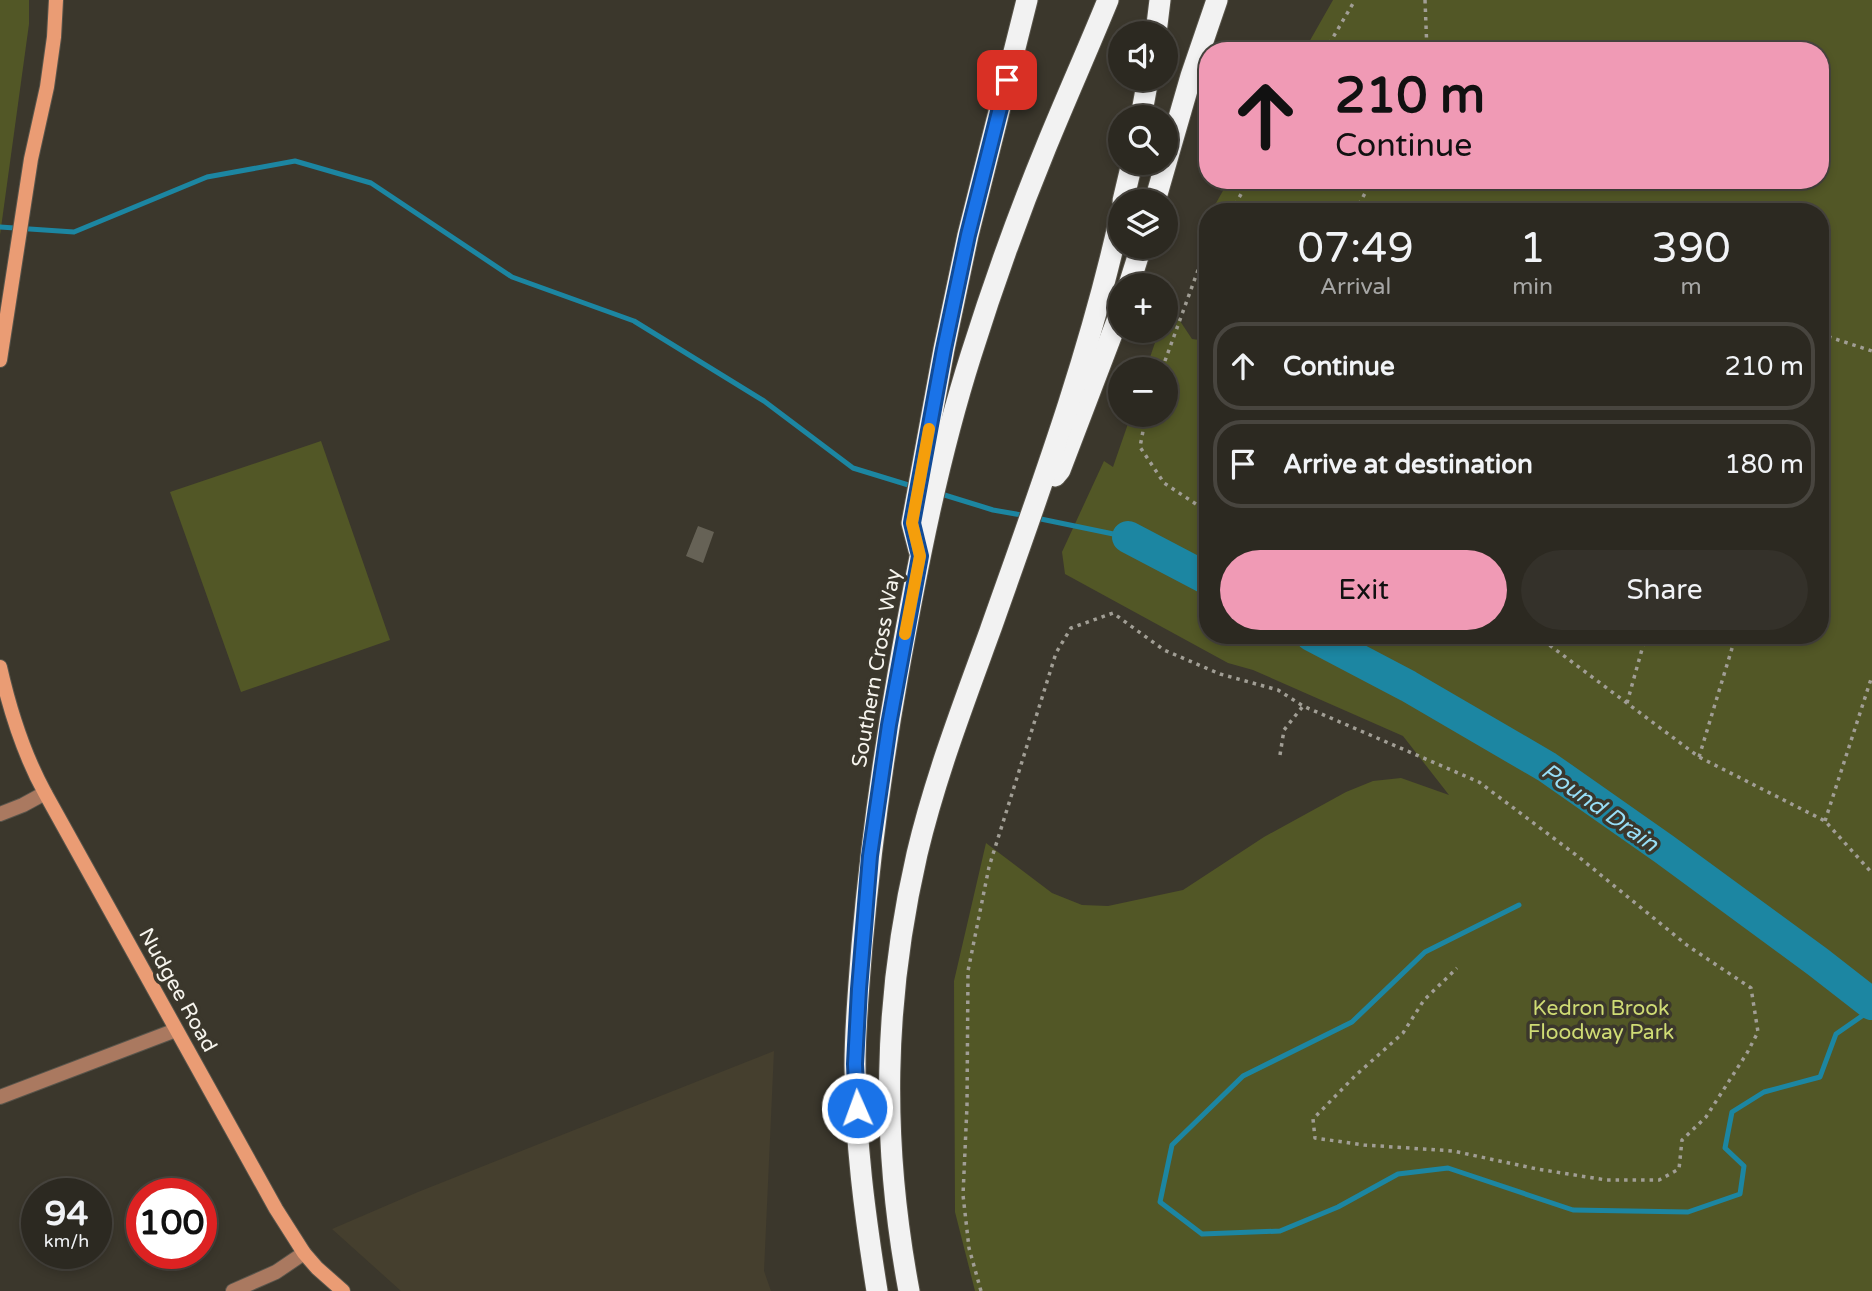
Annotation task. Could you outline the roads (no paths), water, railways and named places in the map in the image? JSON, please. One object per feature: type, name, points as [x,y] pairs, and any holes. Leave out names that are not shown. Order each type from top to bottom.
[{"type":"highway","points":[[932,466],[944,349],[968,235],[1027,0]]},
{"type":"highway","points":[[932,466],[1007,248],[1045,149],[1108,0]]},
{"type":"highway","points":[[1157,21],[1160,0]]},
{"type":"highway","points":[[1203,42],[1217,0]]},
{"type":"highway","points":[[1158,189],[1199,53]]},
{"type":"highway","points":[[1054,469],[1109,259]]},
{"type":"highway","points":[[909,1291],[891,1157],[889,1104],[893,993],[907,901],[929,807],[943,763],[1037,496],[1054,469],[1108,341]]},
{"type":"highway","name":"Southern Cross Way","points":[[877,1291],[866,1223],[859,1150],[855,1064],[859,989],[874,830],[889,725],[920,556],[919,525],[932,466]]},
{"type":"main road","points":[[0,360],[31,159],[54,37],[56,0]]},
{"type":"main road","name":"Nudgee Road","points":[[0,667],[3,693],[24,750],[44,793],[276,1209],[317,1268],[343,1291]]},
{"type":"street","points":[[0,814],[44,793]]},
{"type":"street","points":[[0,1097],[176,1030]]},
{"type":"street","points":[[233,1291],[276,1272],[304,1252]]},
{"type":"waterway","points":[[0,227],[74,232],[207,177],[295,161],[371,183],[512,277],[634,321],[764,401],[853,468],[915,487]]},
{"type":"waterway","points":[[938,493],[993,510],[1027,516]]},
{"type":"waterway","points":[[1036,518],[1128,537]]},
{"type":"waterway","name":"Pound Drain","points":[[1128,537],[1199,574]]},
{"type":"waterway","name":"Pound Drain","points":[[1328,644],[1408,686],[1547,767],[1664,849],[1872,1004]]},
{"type":"waterway","points":[[1519,905],[1425,952],[1352,1022],[1243,1076],[1172,1145],[1160,1202],[1202,1234],[1280,1231],[1338,1207],[1398,1174],[1448,1168],[1573,1210],[1688,1212],[1740,1194],[1744,1166],[1725,1148],[1732,1112],[1764,1092],[1820,1077],[1836,1034],[1872,1009]]},
{"type":"park label","name":"Kedron Brook Floodway Park","points":[[1601,1020]]}]
